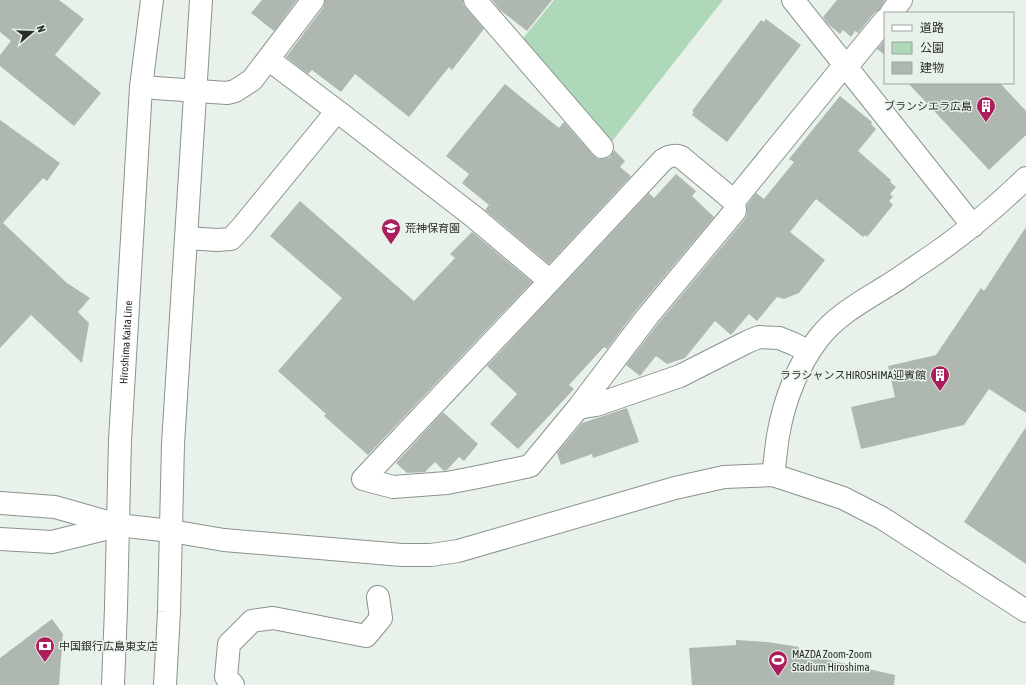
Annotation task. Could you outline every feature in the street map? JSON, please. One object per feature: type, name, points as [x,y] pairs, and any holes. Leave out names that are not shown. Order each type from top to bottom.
[{"type":"street","name":"Hiroshima Kaita Line","points":[[113,685],[120,440],[141,88],[152,0]]},
{"type":"street","points":[[165,685],[169,612],[173,444],[201,0]]},
{"type":"street","points":[[141,88],[227,93],[235,91],[252,80],[313,0]]},
{"type":"street","points":[[475,0],[602,147]]},
{"type":"street","points":[[793,0],[973,226]]},
{"type":"street","points":[[892,12],[901,0]]},
{"type":"street","points":[[734,201],[833,79],[853,59],[884,21]]},
{"type":"street","points":[[268,59],[474,217],[550,281]]},
{"type":"street","points":[[186,238],[217,240],[231,239],[337,111]]},
{"type":"street","points":[[676,155],[681,157],[734,201],[735,211],[647,317],[578,408],[530,466],[478,478],[447,483],[393,487],[363,479],[550,281],[667,157],[676,155]]},
{"type":"street","points":[[773,475],[778,434],[790,389],[809,352],[819,338],[855,305],[922,263],[973,226],[1026,178]]},
{"type":"street","points":[[578,408],[596,404],[680,376],[759,337],[779,338],[809,352]]},
{"type":"street","points":[[0,503],[55,507],[118,525],[171,531],[224,540],[402,555],[431,555],[458,551],[675,488],[724,477],[773,475],[843,498],[882,518],[1026,611]]},
{"type":"street","points":[[0,538],[52,542],[118,525]]},
{"type":"street","points":[[233,685],[226,677],[230,644],[252,621],[273,618],[366,636],[381,618],[378,597]]},
{"type":"green space","points":[[554,0],[723,0],[610,144],[520,42]]},
{"type":"building","points":[[0,0],[59,0],[84,19],[55,55],[101,93],[74,126],[0,66],[0,55],[11,41],[0,32]]},
{"type":"building","points":[[262,0],[297,0],[274,31],[251,13]]},
{"type":"building","points":[[325,0],[463,0],[466,8],[484,29],[452,70],[449,67],[409,117],[355,74],[341,92],[312,70],[308,74],[286,57],[323,8]]},
{"type":"building","points":[[492,0],[552,0],[527,31],[500,10]]},
{"type":"building","points":[[837,0],[885,0],[880,9],[875,12],[858,33],[855,31],[851,37],[843,30],[840,34],[828,24],[823,17]]},
{"type":"building","points":[[766,19],[801,45],[727,142],[692,115],[694,112],[692,111],[761,20],[764,22]]},
{"type":"building","points":[[884,41],[884,54],[877,49]]},
{"type":"building","points":[[505,84],[559,128],[564,122],[598,159],[610,157],[614,150],[625,161],[620,167],[631,176],[549,264],[485,210],[489,205],[462,183],[469,174],[446,156]]},
{"type":"building","name":"ブランシエラ広島","points":[[909,84],[1001,84],[1026,111],[1026,135],[989,170]]},
{"type":"building","points":[[840,96],[872,122],[871,124],[876,129],[858,151],[891,180],[890,182],[896,187],[890,194],[893,197],[889,201],[893,205],[867,237],[865,235],[863,237],[816,199],[790,232],[825,260],[799,293],[784,299],[777,297],[757,321],[749,314],[731,335],[715,321],[685,358],[667,364],[656,356],[640,376],[626,365],[657,325],[745,219],[747,214],[747,205],[756,193],[764,199],[794,162],[789,159]]},
{"type":"building","points":[[0,120],[60,163],[47,181],[43,178],[3,223],[67,283],[90,298],[78,312],[89,323],[82,363],[31,315],[0,348]]},
{"type":"building","points":[[676,174],[696,191],[692,196],[714,217],[637,309],[607,349],[604,347],[569,385],[574,389],[518,449],[490,424],[517,394],[487,366],[649,193],[654,198]]},
{"type":"building","points":[[300,201],[414,301],[455,258],[450,254],[472,232],[532,282],[368,455],[324,416],[326,414],[278,371],[342,298],[270,236]]},
{"type":"building","name":"ララシャンスHIROSHIMA迎賓館","points":[[1026,227],[1026,413],[989,389],[964,425],[861,449],[851,407],[895,397],[888,366],[936,355],[981,288],[984,291]]},
{"type":"building","points":[[627,408],[639,442],[593,458],[592,454],[561,465],[557,453],[582,423]]},
{"type":"building","points":[[443,412],[478,444],[464,461],[459,457],[447,470],[444,471],[435,462],[425,472],[407,473],[396,463]]},
{"type":"building","points":[[1026,427],[1026,564],[964,522]]},
{"type":"building","points":[[52,619],[63,634],[59,685],[0,685],[0,658]]},
{"type":"building","points":[[736,640],[768,642],[799,647],[798,653],[895,675],[894,685],[692,685],[689,648],[736,645]]},
{"type":"place","name":"ブランシエラ広島","points":[[986,123]]},
{"type":"place","name":"荒神保育園","points":[[391,245]]},
{"type":"place","name":"ララシャンスHIROSHIMA迎賓館","points":[[940,392]]},
{"type":"place","name":"中国銀行広島東支店","points":[[45,663]]},
{"type":"place","name":"MAZDA Zoom-Zoom Stadium Hiroshima","points":[[778,677]]}]
